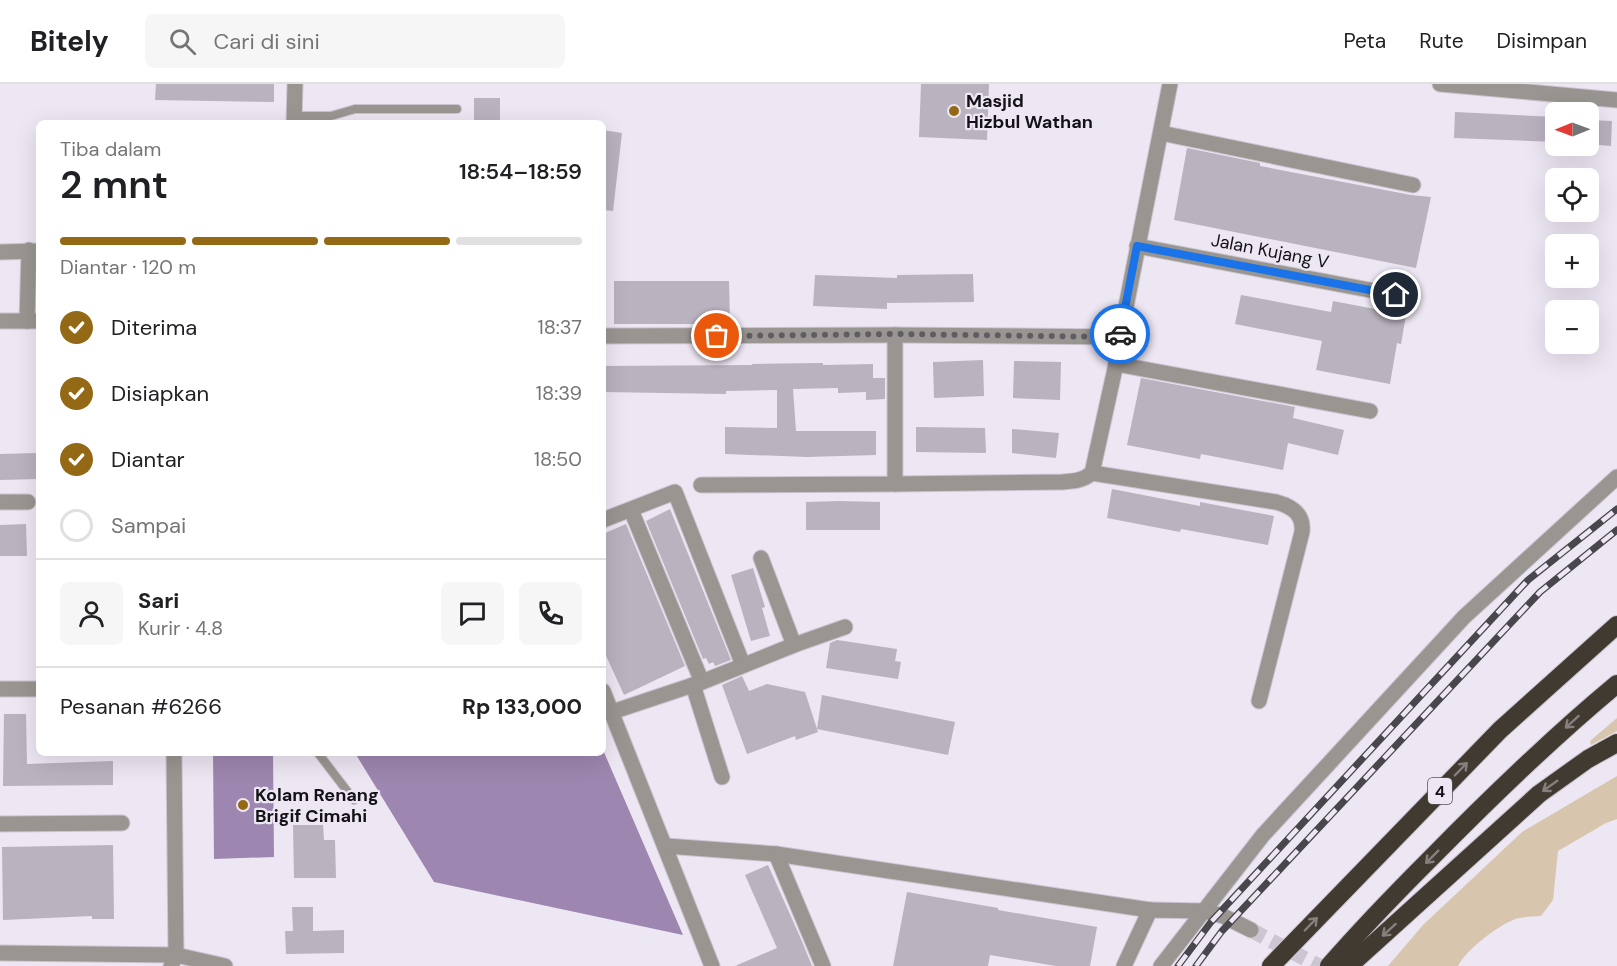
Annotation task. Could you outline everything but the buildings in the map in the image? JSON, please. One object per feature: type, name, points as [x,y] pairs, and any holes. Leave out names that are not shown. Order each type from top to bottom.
[{"type":"highway","name":"4","points":[[1270,966],[1500,730],[1617,625]]},
{"type":"highway","name":"4","points":[[1329,966],[1359,930],[1475,813],[1572,721],[1617,684]]},
{"type":"highway","points":[[1349,966],[1539,794],[1588,759],[1617,743]]},
{"type":"street","points":[[294,119],[295,84]]},
{"type":"street","points":[[1092,473],[1116,364],[1170,84]]},
{"type":"street","points":[[1440,84],[1538,88],[1617,100]]},
{"type":"street","points":[[1161,133],[1413,184]]},
{"type":"street","name":"Jalan Kujang V","points":[[1137,246],[1396,295]]},
{"type":"street","points":[[0,252],[34,250],[33,321],[0,321]]},
{"type":"street","points":[[606,336],[895,334],[1120,337]]},
{"type":"street","points":[[895,334],[895,484]]},
{"type":"street","points":[[1116,364],[1370,411]]},
{"type":"street","points":[[701,485],[1062,482],[1080,481],[1092,473],[1290,506],[1299,515],[1303,526],[1259,701]]},
{"type":"street","points":[[1161,966],[1263,835],[1464,616],[1617,477]]},
{"type":"street","points":[[606,519],[675,492],[743,665]]},
{"type":"street","points":[[0,502],[28,502]]},
{"type":"street","points":[[631,510],[697,683],[722,777]]},
{"type":"street","points":[[761,558],[794,645]]},
{"type":"street","points":[[612,712],[697,683],[845,627]]},
{"type":"street","points":[[0,689],[36,689]]},
{"type":"street","points":[[606,698],[712,966]]},
{"type":"street","points":[[173,961],[174,756]]},
{"type":"street","points":[[0,824],[123,823]]},
{"type":"street","points":[[666,846],[777,854],[1150,910],[1205,911],[1223,916],[1251,930]]},
{"type":"street","points":[[777,854],[824,966]]},
{"type":"street","points":[[1124,966],[1150,910]]},
{"type":"street","points":[[0,953],[173,961],[225,966]]},
{"type":"lane","points":[[294,119],[331,116],[355,109],[456,109]]},
{"type":"lane","points":[[320,756],[354,801]]},
{"type":"shaded area","points":[[1617,718],[1617,731],[1591,745],[1590,741]]},
{"type":"shaded area","name":"Kolam Renang Brigif Cimahi","points":[[213,756],[273,756],[274,857],[214,859]]},
{"type":"shaded area","points":[[357,756],[606,756],[683,935],[434,882]]},
{"type":"shaded area","points":[[1617,776],[1617,819],[1558,851],[1553,900],[1541,916],[1523,917],[1506,923],[1474,946],[1458,966],[1388,966],[1423,925],[1522,832]]},
{"type":"tunnel","points":[[1251,930],[1319,966]]},
{"type":"railway","points":[[1178,966],[1211,922],[1528,580],[1617,509]]},
{"type":"railway","points":[[1196,966],[1222,931],[1540,592],[1617,530]]},
{"type":"way so far","points":[[717,336],[895,334],[1120,337],[1120,334]]},
{"type":"place","name":"Masjid Hizbul Wathan","points":[[954,111]]},
{"type":"place","name":"Kolam Renang Brigif Cimahi","points":[[243,805]]},
{"type":"route","points":[[1120,334],[1137,246],[1396,295]]}]
